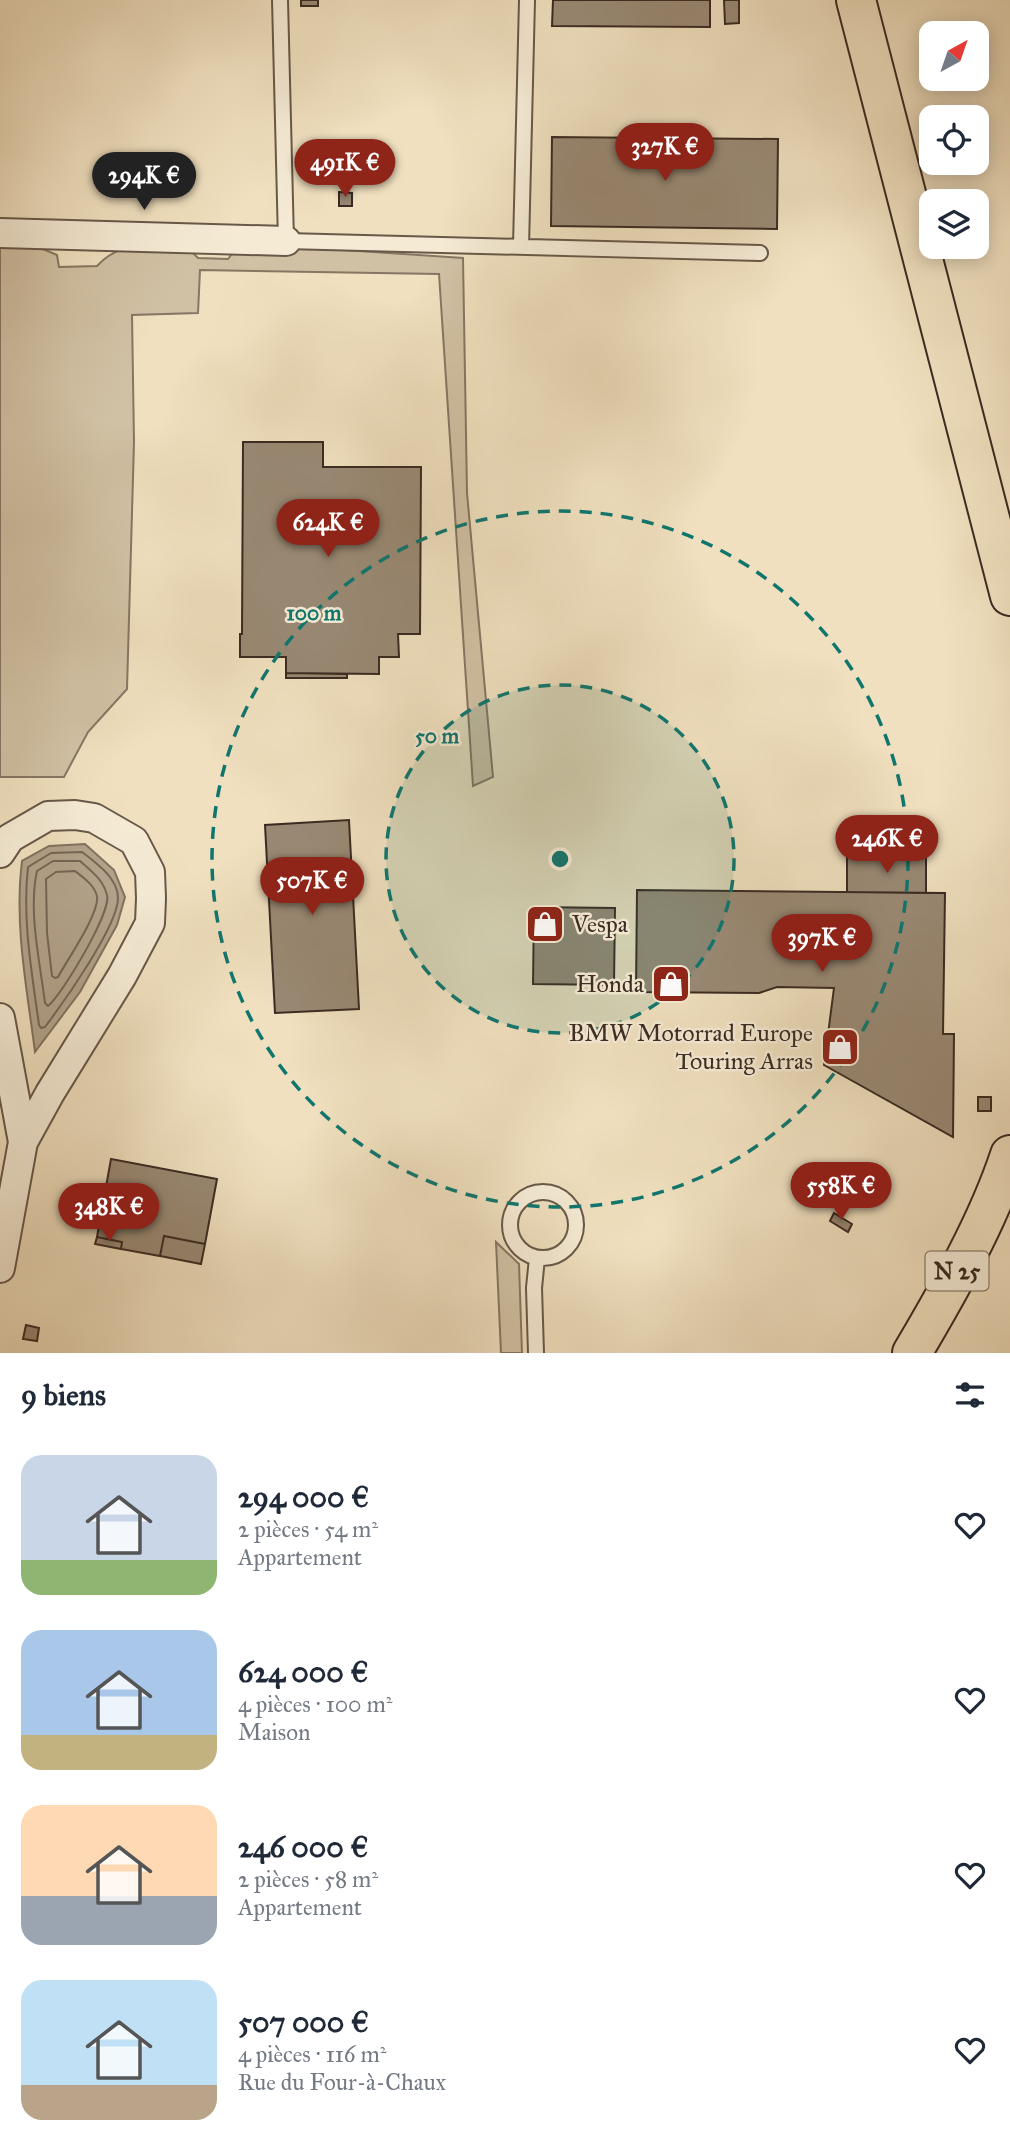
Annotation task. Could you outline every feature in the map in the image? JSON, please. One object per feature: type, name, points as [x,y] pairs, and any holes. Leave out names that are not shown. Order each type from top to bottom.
[{"type":"main road","points":[[856,0],[1010,596]]},
{"type":"main road","name":"N 25","points":[[912,1353],[935,1314],[1006,1173]]},
{"type":"street","points":[[0,233],[286,240]]},
{"type":"street","points":[[0,853],[10,838],[48,816],[75,815],[94,818],[134,841],[150,872],[150,923],[122,976],[23,1142],[0,1268]]},
{"type":"street","points":[[0,1018],[23,1142]]},
{"type":"lane","points":[[280,0],[286,240],[760,254]]},
{"type":"lane","points":[[521,246],[527,0]]},
{"type":"lane","points":[[544,1191],[557,1194],[567,1201],[575,1215],[576,1231],[569,1247],[554,1257],[537,1258],[525,1253],[516,1244],[510,1232],[510,1219],[514,1207],[523,1198],[544,1191]]},
{"type":"lane","points":[[536,1353],[534,1288],[537,1258]]},
{"type":"shaded area","points":[[240,243],[463,258],[467,493],[493,777],[473,786],[439,274],[200,270],[198,313],[132,315],[134,442],[127,689],[88,732],[64,777],[0,777],[0,246],[36,246],[57,255],[59,267],[97,266],[117,251],[150,245],[187,247],[198,258],[228,259]]},
{"type":"shaded area","points":[[496,1242],[519,1264],[522,1353],[501,1353]]},
{"type":"water","points":[[85,844],[114,870],[125,897],[117,925],[80,992],[35,1052],[20,933],[22,861],[49,846]]},
{"type":"building","points":[[301,0],[318,0],[318,6],[301,6]]},
{"type":"building","points":[[553,0],[710,0],[710,27],[552,26]]},
{"type":"building","points":[[724,0],[739,0],[739,23],[725,24]]},
{"type":"building","points":[[552,137],[778,139],[777,229],[551,226]]},
{"type":"building","points":[[339,192],[352,193],[352,206],[339,206]]},
{"type":"building","points":[[243,442],[323,442],[323,467],[421,467],[420,634],[398,634],[399,657],[379,657],[379,674],[286,673],[286,657],[240,657]]},
{"type":"building","points":[[286,673],[347,674],[347,678],[286,678]]},
{"type":"building","points":[[349,820],[359,1009],[275,1013],[265,825]]},
{"type":"building","points":[[847,857],[926,857],[926,893],[847,892]]},
{"type":"building","points":[[637,890],[945,893],[943,1034],[954,1034],[953,1137],[824,1065],[834,988],[777,987],[759,993],[636,992]]},
{"type":"building","points":[[534,907],[615,908],[614,985],[533,984]]},
{"type":"building","points":[[978,1097],[991,1097],[991,1111],[978,1111]]},
{"type":"building","points":[[111,1159],[217,1179],[205,1244],[164,1236],[160,1256],[121,1249],[122,1242],[97,1237]]},
{"type":"building","points":[[834,1213],[852,1224],[848,1232],[830,1221]]},
{"type":"building","points":[[164,1236],[205,1244],[201,1264],[160,1256]]},
{"type":"building","points":[[97,1237],[122,1242],[121,1249],[95,1244]]},
{"type":"building","points":[[26,1325],[39,1328],[37,1341],[23,1339]]},
{"type":"place","name":"Vespa","points":[[545,924]]},
{"type":"place","name":"Honda","points":[[671,984]]},
{"type":"place","name":"BMW Motorrad Europe Touring Arras","points":[[840,1047]]}]
